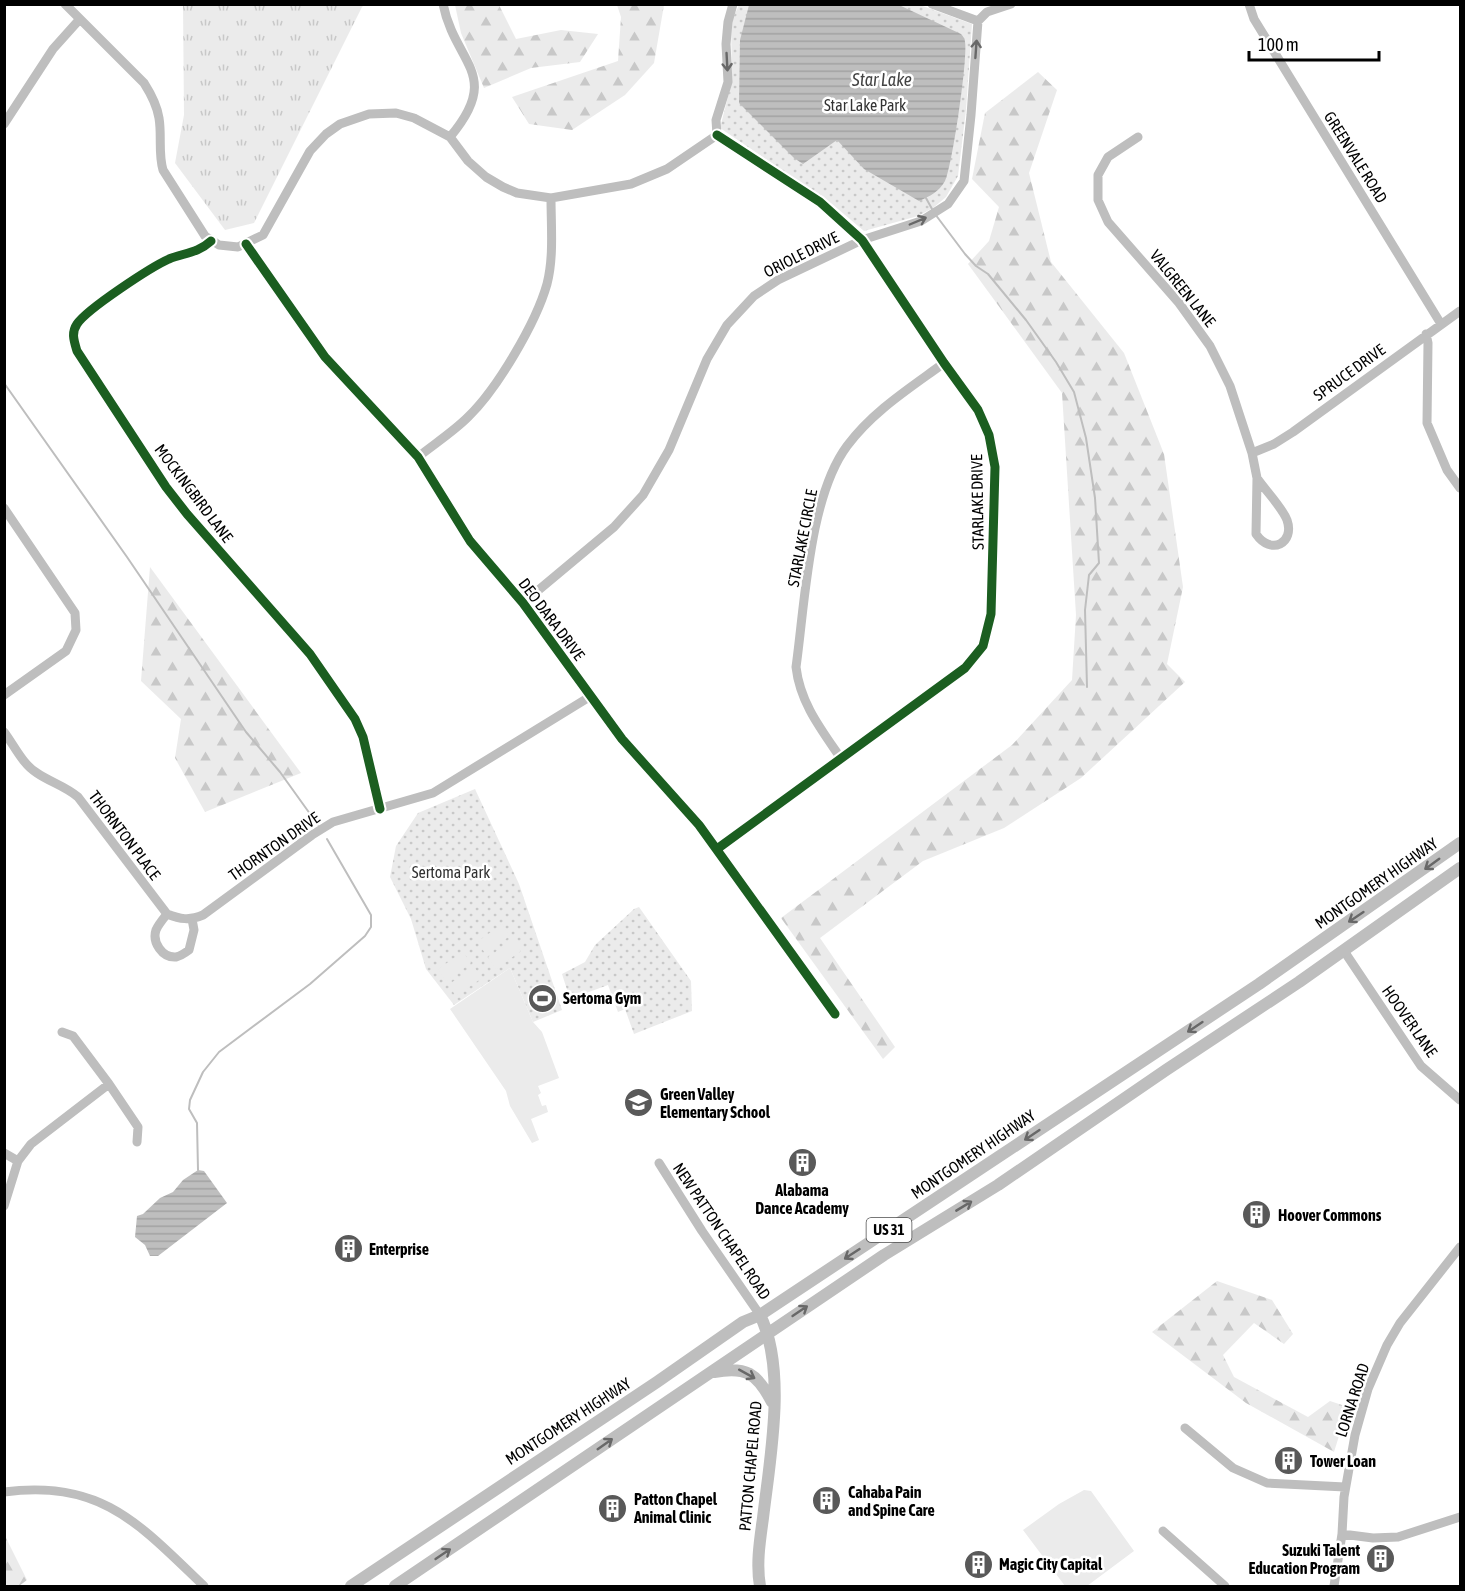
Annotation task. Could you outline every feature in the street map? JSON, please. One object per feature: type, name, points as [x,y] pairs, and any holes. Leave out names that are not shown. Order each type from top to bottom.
[{"type":"main road","name":"MONTGOMERY HIGHWAY","points":[[351,1587],[743,1322],[760,1315],[1259,984],[1461,843]]},
{"type":"main road","name":"US 31","points":[[395,1587],[895,1247],[998,1185],[1344,951],[1461,868]]},
{"type":"main road","name":"PATTON CHAPEL ROAD","points":[[759,1581],[774,1426],[773,1369],[768,1332],[760,1315]]},
{"type":"main road","points":[[707,1374],[732,1369],[745,1371],[755,1377],[774,1405]]},
{"type":"main road","points":[[759,1581],[767,1587]]},
{"type":"street","points":[[65,4],[133,72],[153,96],[159,118],[160,159],[163,170],[205,236],[211,241],[228,247],[246,244],[263,235],[310,151],[326,134],[340,124],[369,114],[396,113],[414,118],[450,137],[468,161],[486,177],[517,193],[551,198],[631,184],[667,169],[717,135],[716,120],[728,82],[726,44],[728,22],[733,4]]},
{"type":"street","points":[[443,4],[446,21],[470,64],[475,91],[464,121],[450,137]]},
{"type":"street","points":[[932,4],[978,21],[987,12],[1011,4]]},
{"type":"street","name":"GREENVALE ROAD","points":[[1249,4],[1254,19],[1441,324]]},
{"type":"street","points":[[4,124],[53,49],[79,20]]},
{"type":"street","name":"ORIOLE DRIVE","points":[[523,603],[614,527],[643,495],[669,450],[707,359],[727,325],[754,296],[778,280],[862,240],[921,221],[948,204],[963,181],[971,115],[978,21]]},
{"type":"street","name":"STARLAKE DRIVE","points":[[717,135],[820,202],[862,240],[978,410],[989,435],[995,467],[991,614],[983,646],[965,668],[840,757],[717,849]]},
{"type":"street","name":"VALGREEN LANE","points":[[1138,137],[1108,157],[1098,176],[1098,200],[1108,222],[1179,303],[1210,346],[1230,386],[1252,453],[1257,478],[1256,534],[1261,542],[1275,546],[1287,537],[1287,519],[1257,478]]},
{"type":"street","points":[[418,457],[468,417],[484,399],[536,313],[547,283],[550,260],[551,198]]},
{"type":"street","name":"MOCKINGBIRD LANE","points":[[211,241],[202,249],[152,268],[91,311],[77,324],[73,333],[77,351],[166,487],[208,539],[310,654],[355,719],[363,737],[380,809]]},
{"type":"street","name":"DEO DARA DRIVE","points":[[246,244],[325,357],[418,457],[470,541],[523,603],[622,739],[683,806],[717,849],[835,1014]]},
{"type":"street","name":"SPRUCE DRIVE","points":[[1252,453],[1274,444],[1293,432],[1461,311]]},
{"type":"street","points":[[1426,334],[1428,343],[1427,423],[1447,470],[1461,488]]},
{"type":"street","name":"STARLAKE CIRCLE","points":[[840,757],[811,716],[798,684],[796,667],[811,554],[821,501],[847,446],[885,406],[944,363]]},
{"type":"street","points":[[4,508],[75,613],[76,630],[66,651],[4,695]]},
{"type":"street","name":"THORNTON DRIVE","points":[[192,920],[203,915],[333,822],[433,793],[591,696]]},
{"type":"street","name":"THORNTON PLACE","points":[[4,732],[27,765],[35,772],[78,796],[167,914]]},
{"type":"street","points":[[167,914],[180,919],[192,920],[194,930],[189,950],[175,957],[168,956],[161,951],[155,939],[156,929],[167,914]]},
{"type":"street","name":"HOOVER LANE","points":[[1344,951],[1421,1066],[1461,1100]]},
{"type":"street","points":[[62,1032],[73,1036],[109,1084],[138,1127],[137,1142]]},
{"type":"street","points":[[4,1206],[18,1161],[32,1144],[109,1084]]},
{"type":"street","points":[[4,1153],[18,1161]]},
{"type":"street","name":"NEW PATTON CHAPEL ROAD","points":[[659,1163],[702,1231],[760,1315]]},
{"type":"street","name":"LORNA ROAD","points":[[1334,1587],[1342,1534],[1345,1487],[1355,1435],[1368,1389],[1387,1345],[1405,1316],[1461,1247]]},
{"type":"street","points":[[1185,1428],[1233,1468],[1267,1483],[1345,1487]]},
{"type":"street","points":[[4,1492],[51,1490],[86,1496],[104,1503],[139,1525],[204,1587]]},
{"type":"street","points":[[1342,1534],[1373,1538],[1398,1537],[1461,1518]]},
{"type":"street","points":[[1163,1531],[1225,1587]]},
{"type":"green space","points":[[183,5],[363,5],[254,223],[225,230],[175,163],[184,115]]},
{"type":"green space","points":[[455,5],[499,5],[516,39],[561,30],[598,34],[580,62],[531,68],[484,88],[461,33]]},
{"type":"green space","points":[[617,5],[664,5],[654,63],[625,95],[572,130],[529,124],[512,97],[618,61],[621,17]]},
{"type":"green space","name":"Star Lake","points":[[739,5],[920,5],[972,24],[966,110],[958,176],[946,197],[933,208],[918,216],[864,231],[832,204],[720,128],[732,81],[731,22]]},
{"type":"green space","points":[[1038,72],[1057,90],[1029,173],[1051,262],[1124,353],[1164,454],[1183,587],[1167,664],[1185,682],[1081,778],[1004,828],[923,861],[820,938],[895,1047],[883,1059],[781,918],[1012,745],[1072,680],[1076,615],[1062,393],[968,264],[989,241],[999,207],[972,179],[985,113]]},
{"type":"green space","points":[[150,567],[301,773],[205,812],[175,758],[181,719],[141,681]]},
{"type":"green space","name":"Sertoma Park","points":[[475,789],[519,884],[562,1010],[533,1022],[510,968],[454,1005],[426,969],[411,919],[390,877],[396,846],[418,813]]},
{"type":"green space","points":[[639,907],[691,981],[692,1011],[634,1034],[625,1009],[618,1012],[608,985],[570,999],[562,974],[585,962],[595,945]]},
{"type":"green space","points":[[502,924],[510,936],[485,953],[477,942]]},
{"type":"green space","points":[[513,940],[521,951],[496,969],[488,957]]},
{"type":"green space","points":[[463,952],[471,963],[446,981],[438,969]]},
{"type":"green space","points":[[474,967],[482,978],[456,996],[448,985]]},
{"type":"green space","points":[[510,968],[533,1022],[542,1032],[559,1078],[538,1086],[542,1106],[546,1105],[548,1112],[531,1119],[539,1140],[532,1143],[510,1106],[506,1091],[450,1009]]},
{"type":"green space","points":[[1217,1281],[1272,1300],[1293,1334],[1284,1344],[1254,1323],[1223,1355],[1234,1377],[1308,1417],[1330,1401],[1348,1407],[1334,1452],[1246,1403],[1152,1332]]},
{"type":"green space","points":[[1084,1490],[1091,1491],[1134,1551],[1087,1586],[1065,1586],[1023,1530],[1059,1504]]},
{"type":"green space","points":[[4,1534],[27,1580],[19,1586],[5,1586]]},
{"type":"water","name":"Star Lake","points":[[749,5],[899,5],[961,34],[965,40],[965,52],[959,113],[948,172],[940,188],[919,201],[864,169],[837,140],[803,164],[794,158],[739,103],[740,40]]},
{"type":"water","points":[[198,1170],[204,1171],[227,1203],[158,1256],[150,1256],[145,1245],[135,1237],[137,1216],[143,1214],[160,1198],[173,1192],[183,1180]]},
{"type":"waterway","points":[[926,198],[932,209]]},
{"type":"waterway","points":[[935,214],[965,254],[976,266],[988,274],[1026,320],[1074,392],[1086,438],[1095,498],[1099,563],[1089,575],[1085,610],[1087,687]]},
{"type":"waterway","points":[[4,383],[127,557],[246,732],[280,772],[318,825]]},
{"type":"waterway","points":[[198,1170],[197,1123],[189,1109],[190,1100],[203,1072],[219,1052],[310,984],[365,936],[371,927],[371,915],[327,839]]},
{"type":"cycle path","points":[[717,135],[820,202],[862,240],[978,410],[989,435],[995,467],[991,614],[983,646],[965,668],[717,849]]},
{"type":"cycle path","points":[[211,241],[196,250],[160,263],[83,317],[74,331],[77,351],[166,487],[310,654],[355,719],[363,737],[380,809]]},
{"type":"cycle path","points":[[246,244],[325,357],[418,457],[470,541],[523,603],[622,739],[699,825],[835,1014]]},
{"type":"place","name":"Sertoma Gym","points":[[542,998]]},
{"type":"place","name":"Green Valley Elementary School","points":[[639,1103]]},
{"type":"place","name":"Alabama Dance Academy","points":[[802,1162]]},
{"type":"place","name":"Hoover Commons","points":[[1257,1215]]},
{"type":"place","name":"Enterprise","points":[[348,1249]]},
{"type":"place","name":"Tower Loan","points":[[1289,1461]]},
{"type":"place","name":"Cahaba Pain and Spine Care","points":[[827,1501]]},
{"type":"place","name":"Patton Chapel Animal Clinic","points":[[613,1508]]},
{"type":"place","name":"Suzuki Talent Education Program","points":[[1381,1559]]},
{"type":"place","name":"Magic City Capital","points":[[978,1564]]},
{"type":"park label","name":"Star Lake Park","points":[[865,105]]}]
